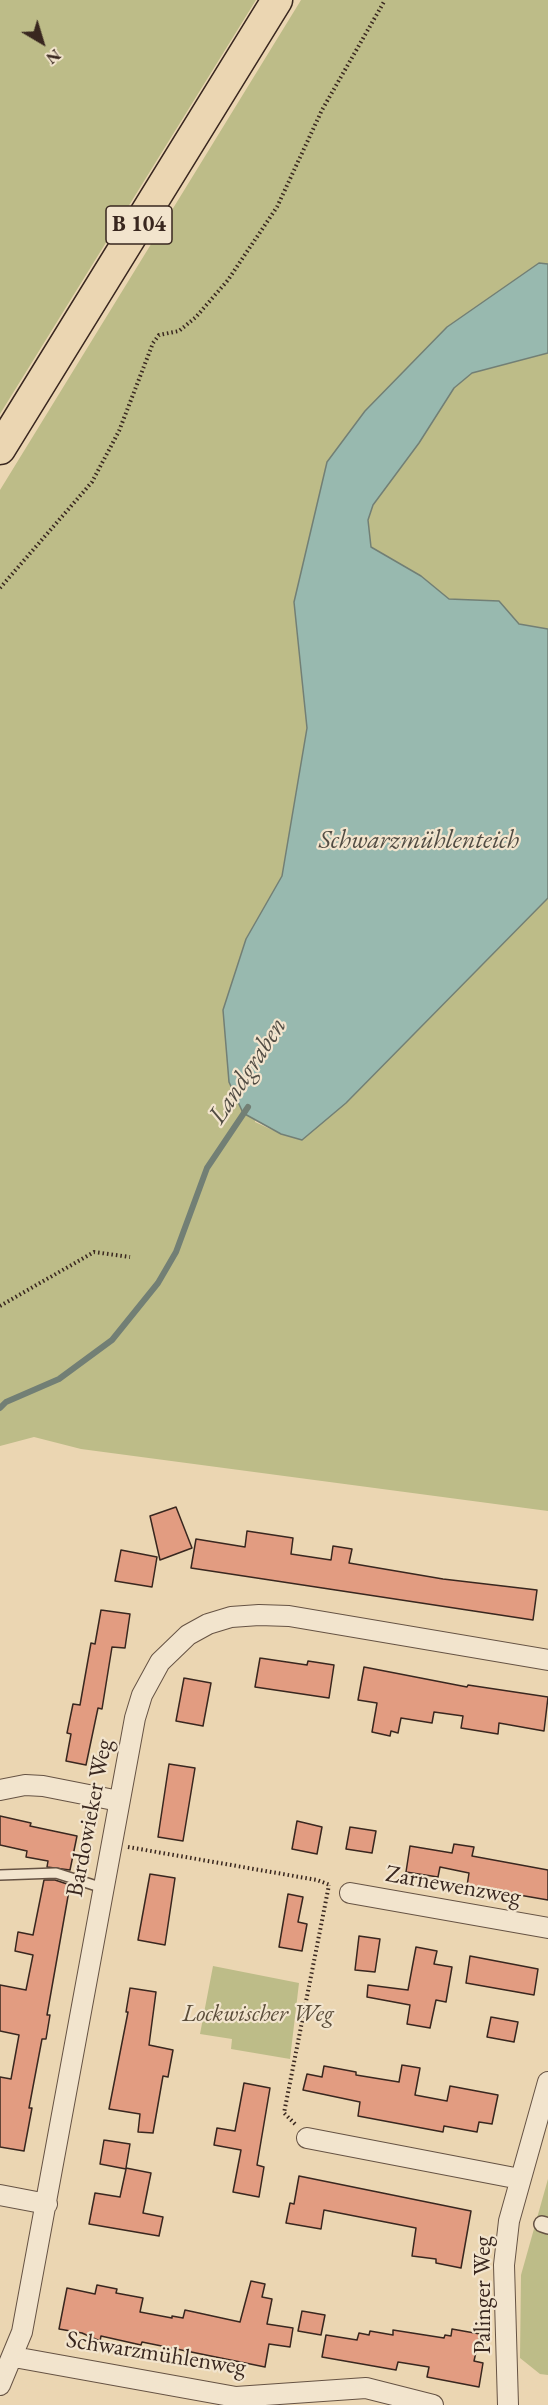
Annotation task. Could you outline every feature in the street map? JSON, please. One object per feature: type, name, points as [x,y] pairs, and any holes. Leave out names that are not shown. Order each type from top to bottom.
[{"type":"main road","name":"B 104","points":[[0,449],[277,0]]},
{"type":"street","name":"Bardowieker Weg","points":[[0,2385],[14,2357],[22,2332],[47,2204],[110,1844],[142,1695],[160,1662],[188,1635],[231,1617],[289,1616],[548,1660]]},
{"type":"street","points":[[0,1790],[25,1785],[43,1786],[119,1801]]},
{"type":"street","name":"Zarnewenzweg","points":[[350,1893],[548,1928]]},
{"type":"street","name":"Palinger Weg","points":[[508,2405],[504,2265],[509,2221],[548,2082]]},
{"type":"street","points":[[307,2138],[519,2179]]},
{"type":"street","points":[[0,2195],[47,2204]]},
{"type":"street","name":"Schwarzmühlenweg","points":[[14,2357],[235,2401],[366,2388],[433,2405]]},
{"type":"lane","points":[[0,1875],[56,1873],[103,1888]]},
{"type":"path","points":[[0,588],[92,482],[119,430],[153,343],[159,335],[179,331],[196,317],[228,280],[277,207],[322,110],[385,0]]},
{"type":"path","points":[[0,1306],[94,1252],[129,1257]]},
{"type":"path","points":[[110,1844],[317,1880],[350,1893]]},
{"type":"path","points":[[307,2138],[284,2113],[329,1885]]},
{"type":"green space","points":[[0,0],[256,0],[0,414]]},
{"type":"green space","points":[[301,0],[548,0],[548,264],[539,264],[294,602],[307,728],[282,876],[246,939],[255,1122],[281,1134],[302,1139],[548,898],[548,1511],[81,1449],[34,1437],[0,1446],[0,490]]},
{"type":"green space","points":[[548,353],[548,629],[519,624],[499,601],[449,599],[421,576],[371,547],[368,520],[373,505],[419,443],[454,388],[472,373]]},
{"type":"green space","name":"Lockwischer Weg","points":[[213,1966],[299,1983],[290,2059],[231,2049],[232,2039],[200,2034]]},
{"type":"green space","points":[[548,2179],[548,2375],[540,2374],[520,2358],[521,2275]]},
{"type":"water","name":"Schwarzmühlenteich","points":[[539,263],[548,264],[548,353],[472,373],[454,388],[419,443],[373,505],[368,520],[371,547],[421,576],[449,599],[499,601],[519,624],[548,629],[548,898],[346,1103],[302,1140],[281,1134],[243,1113],[229,1082],[223,1010],[246,939],[282,876],[307,728],[294,602],[327,462],[365,411],[447,327]]},
{"type":"building","points":[[176,1507],[192,1548],[160,1560],[150,1516]]},
{"type":"building","points":[[247,1531],[293,1538],[291,1554],[331,1560],[333,1546],[352,1549],[349,1563],[443,1579],[537,1590],[533,1620],[191,1568],[196,1539],[245,1547]]},
{"type":"building","points":[[121,1550],[157,1557],[152,1587],[115,1581]]},
{"type":"building","points":[[101,1610],[130,1614],[125,1648],[112,1647],[102,1709],[98,1708],[86,1765],[66,1761],[71,1734],[67,1733],[73,1704],[80,1705],[91,1643],[95,1644]]},
{"type":"building","points":[[260,1658],[307,1665],[308,1661],[334,1665],[329,1698],[255,1687]]},
{"type":"building","points":[[364,1667],[467,1687],[468,1685],[548,1697],[544,1731],[499,1723],[498,1734],[461,1728],[463,1716],[434,1712],[432,1723],[401,1718],[398,1733],[391,1731],[390,1736],[372,1732],[377,1703],[358,1700]]},
{"type":"building","points":[[184,1678],[211,1683],[203,1726],[176,1721]]},
{"type":"building","points":[[169,1764],[195,1768],[183,1841],[158,1837]]},
{"type":"building","points":[[0,1816],[31,1823],[30,1826],[77,1836],[70,1870],[47,1867],[48,1861],[26,1857],[27,1851],[0,1845]]},
{"type":"building","points":[[297,1821],[322,1827],[317,1854],[292,1849]]},
{"type":"building","points":[[350,1827],[376,1831],[372,1853],[346,1849]]},
{"type":"building","points":[[454,1844],[474,1847],[472,1856],[548,1870],[548,1900],[467,1886],[469,1873],[440,1867],[438,1877],[406,1872],[410,1846],[452,1853]]},
{"type":"building","points":[[150,1874],[175,1878],[165,1945],[138,1940]]},
{"type":"building","points":[[44,1880],[55,1880],[70,1885],[47,2015],[50,2015],[46,2039],[42,2039],[29,2108],[32,2108],[24,2151],[0,2147],[0,2077],[11,2079],[19,2035],[0,2031],[0,1985],[26,1990],[33,1955],[15,1951],[18,1932],[33,1935]]},
{"type":"building","points":[[288,1894],[303,1897],[298,1922],[307,1924],[302,1951],[279,1947]]},
{"type":"building","points":[[359,1936],[380,1939],[375,1972],[355,1970]]},
{"type":"building","points":[[416,1947],[437,1951],[434,1964],[452,1967],[446,2002],[436,2000],[430,2028],[407,2024],[410,2005],[367,1997],[368,1985],[408,1990]]},
{"type":"building","points":[[470,1956],[538,1969],[534,1995],[466,1983]]},
{"type":"building","points":[[130,1988],[156,1992],[149,2045],[173,2050],[168,2077],[163,2076],[153,2133],[138,2132],[140,2114],[109,2109],[128,2012],[126,2012]]},
{"type":"building","points":[[491,2017],[518,2022],[514,2042],[487,2037]]},
{"type":"building","points":[[402,2065],[420,2068],[415,2095],[447,2101],[450,2086],[498,2095],[492,2124],[479,2122],[477,2132],[444,2126],[443,2132],[358,2116],[360,2102],[303,2090],[307,2074],[322,2077],[324,2066],[356,2072],[356,2075],[399,2082]]},
{"type":"building","points":[[244,2083],[270,2088],[257,2165],[264,2167],[259,2197],[233,2192],[241,2150],[214,2145],[217,2128],[235,2131]]},
{"type":"building","points":[[104,2140],[130,2144],[126,2168],[151,2173],[143,2213],[163,2217],[159,2236],[89,2224],[95,2193],[120,2197],[126,2169],[100,2164]]},
{"type":"building","points":[[299,2176],[471,2211],[461,2268],[436,2263],[436,2259],[412,2256],[416,2228],[324,2210],[321,2229],[286,2223],[290,2203],[294,2204]]},
{"type":"building","points":[[251,2281],[265,2284],[262,2297],[272,2299],[267,2324],[293,2328],[290,2347],[269,2344],[265,2367],[142,2342],[141,2345],[101,2336],[100,2341],[82,2333],[59,2329],[67,2288],[95,2294],[97,2285],[117,2289],[116,2293],[143,2298],[140,2312],[183,2318],[185,2310],[240,2322]]},
{"type":"building","points":[[302,2311],[325,2315],[321,2335],[298,2331]]},
{"type":"building","points":[[452,2329],[480,2334],[474,2361],[483,2363],[479,2387],[427,2377],[429,2367],[398,2362],[396,2370],[322,2357],[326,2335],[357,2340],[359,2333],[369,2335],[370,2331],[393,2335],[393,2330],[444,2338],[445,2335],[451,2336]]},
{"type":"waterway","name":"Landgraben","points":[[0,1408],[6,1402],[59,1379],[112,1340],[158,1283],[176,1252],[207,1168],[248,1107]]}]
